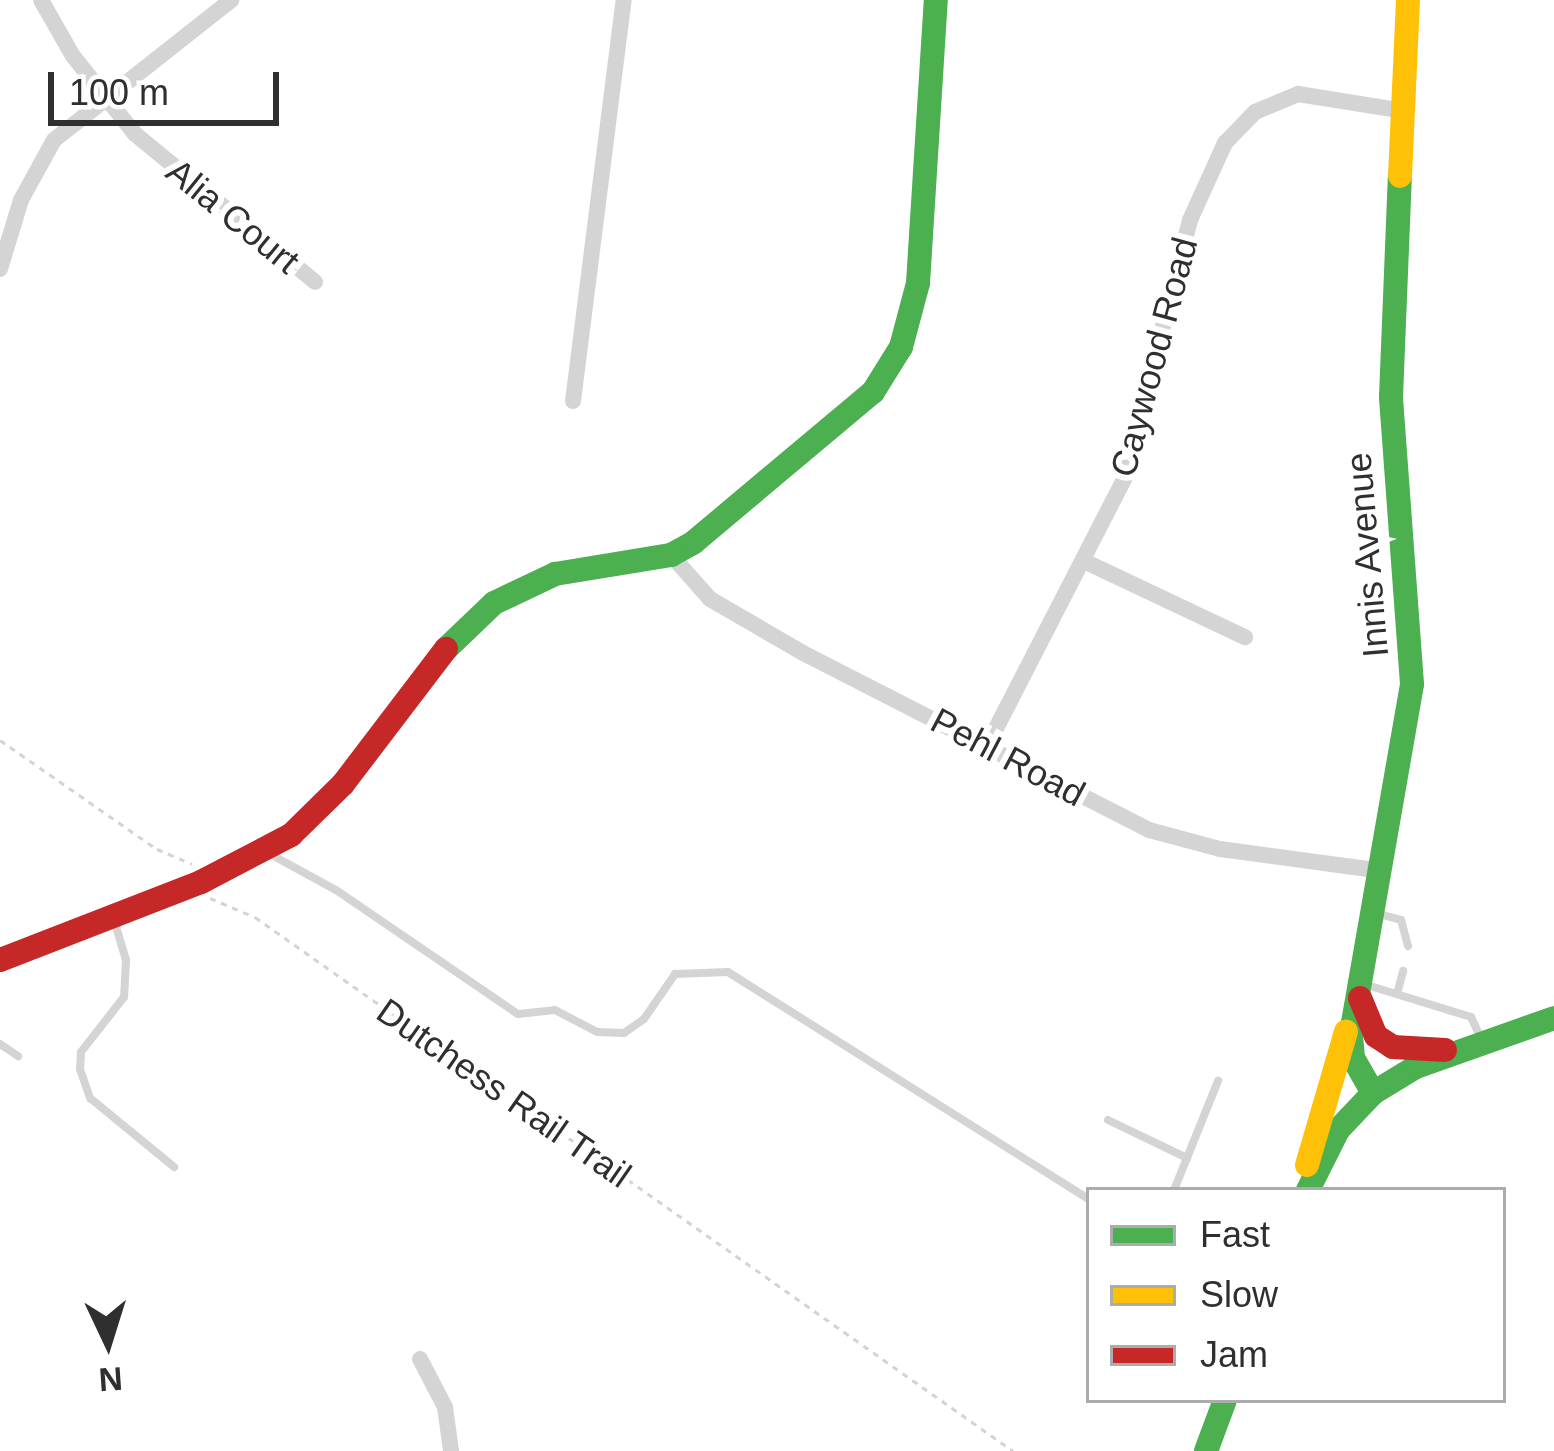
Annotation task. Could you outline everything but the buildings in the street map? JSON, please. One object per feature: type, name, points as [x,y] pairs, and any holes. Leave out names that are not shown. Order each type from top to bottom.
[{"type":"street","name":"Alia Court","points":[[41,0],[103,97],[168,164],[315,282]]},
{"type":"street","points":[[0,269],[33,171],[103,97],[231,0]]},
{"type":"street","points":[[573,400],[624,0]]},
{"type":"street","points":[[0,960],[201,882],[266,851],[320,811],[441,654],[494,603],[555,574],[671,555],[728,518],[890,371],[918,283],[936,0]]},
{"type":"street","name":"Innis Avenue","points":[[1373,1094],[1353,1058],[1359,986],[1412,683],[1391,397],[1408,0]]},
{"type":"street","name":"Caywood Road","points":[[988,744],[1086,562],[1145,420],[1190,220],[1225,142],[1255,112],[1298,94],[1404,111]]},
{"type":"street","name":"Pehl Road","points":[[671,555],[710,599],[1149,830],[1382,871]]},
{"type":"street","points":[[1086,562],[1245,638]]},
{"type":"street","points":[[1359,986],[1376,1036],[1393,1047],[1474,1045]]},
{"type":"street","points":[[1305,1187],[1359,986]]},
{"type":"street","points":[[1306,1187],[1338,1130],[1373,1094],[1474,1045],[1554,1018]]},
{"type":"street","points":[[420,1359],[446,1407],[451,1451]]},
{"type":"street","points":[[1205,1451],[1224,1403]]},
{"type":"lane","points":[[266,851],[336,890],[518,1014],[555,1010],[597,1032],[624,1033],[644,1019],[674,974],[728,972],[1086,1197]]},
{"type":"lane","points":[[1374,913],[1401,920],[1408,946]]},
{"type":"lane","points":[[113,918],[126,960],[124,997],[81,1052],[80,1069],[90,1098],[174,1167]]},
{"type":"lane","points":[[1397,994],[1403,971]]},
{"type":"lane","points":[[1359,986],[1472,1017],[1474,1045]]},
{"type":"lane","points":[[0,1044],[18,1056]]},
{"type":"lane","points":[[1175,1187],[1218,1082]]},
{"type":"lane","points":[[1108,1120],[1187,1158]]},
{"type":"path","name":"Dutchess Rail Trail","points":[[0,740],[157,849],[193,865],[212,900],[255,916],[1013,1451]]},
{"type":"traffic: fast","points":[[446,649],[494,603],[555,574],[671,555],[694,542],[873,392],[901,347],[918,283],[936,0]]},
{"type":"traffic: fast","points":[[1373,1093],[1353,1058],[1351,1034],[1412,684],[1391,397],[1400,176]]},
{"type":"traffic: fast","points":[[1310,1187],[1338,1130],[1373,1093],[1416,1067],[1554,1018]]},
{"type":"traffic: fast","points":[[1206,1451],[1224,1403]]},
{"type":"traffic: slow","points":[[1400,176],[1408,0]]},
{"type":"traffic: slow","points":[[1307,1165],[1346,1032]]},
{"type":"traffic: jam","points":[[0,960],[201,882],[291,835],[343,784],[446,649]]},
{"type":"traffic: jam","points":[[1360,998],[1376,1036],[1393,1047],[1445,1050]]}]
